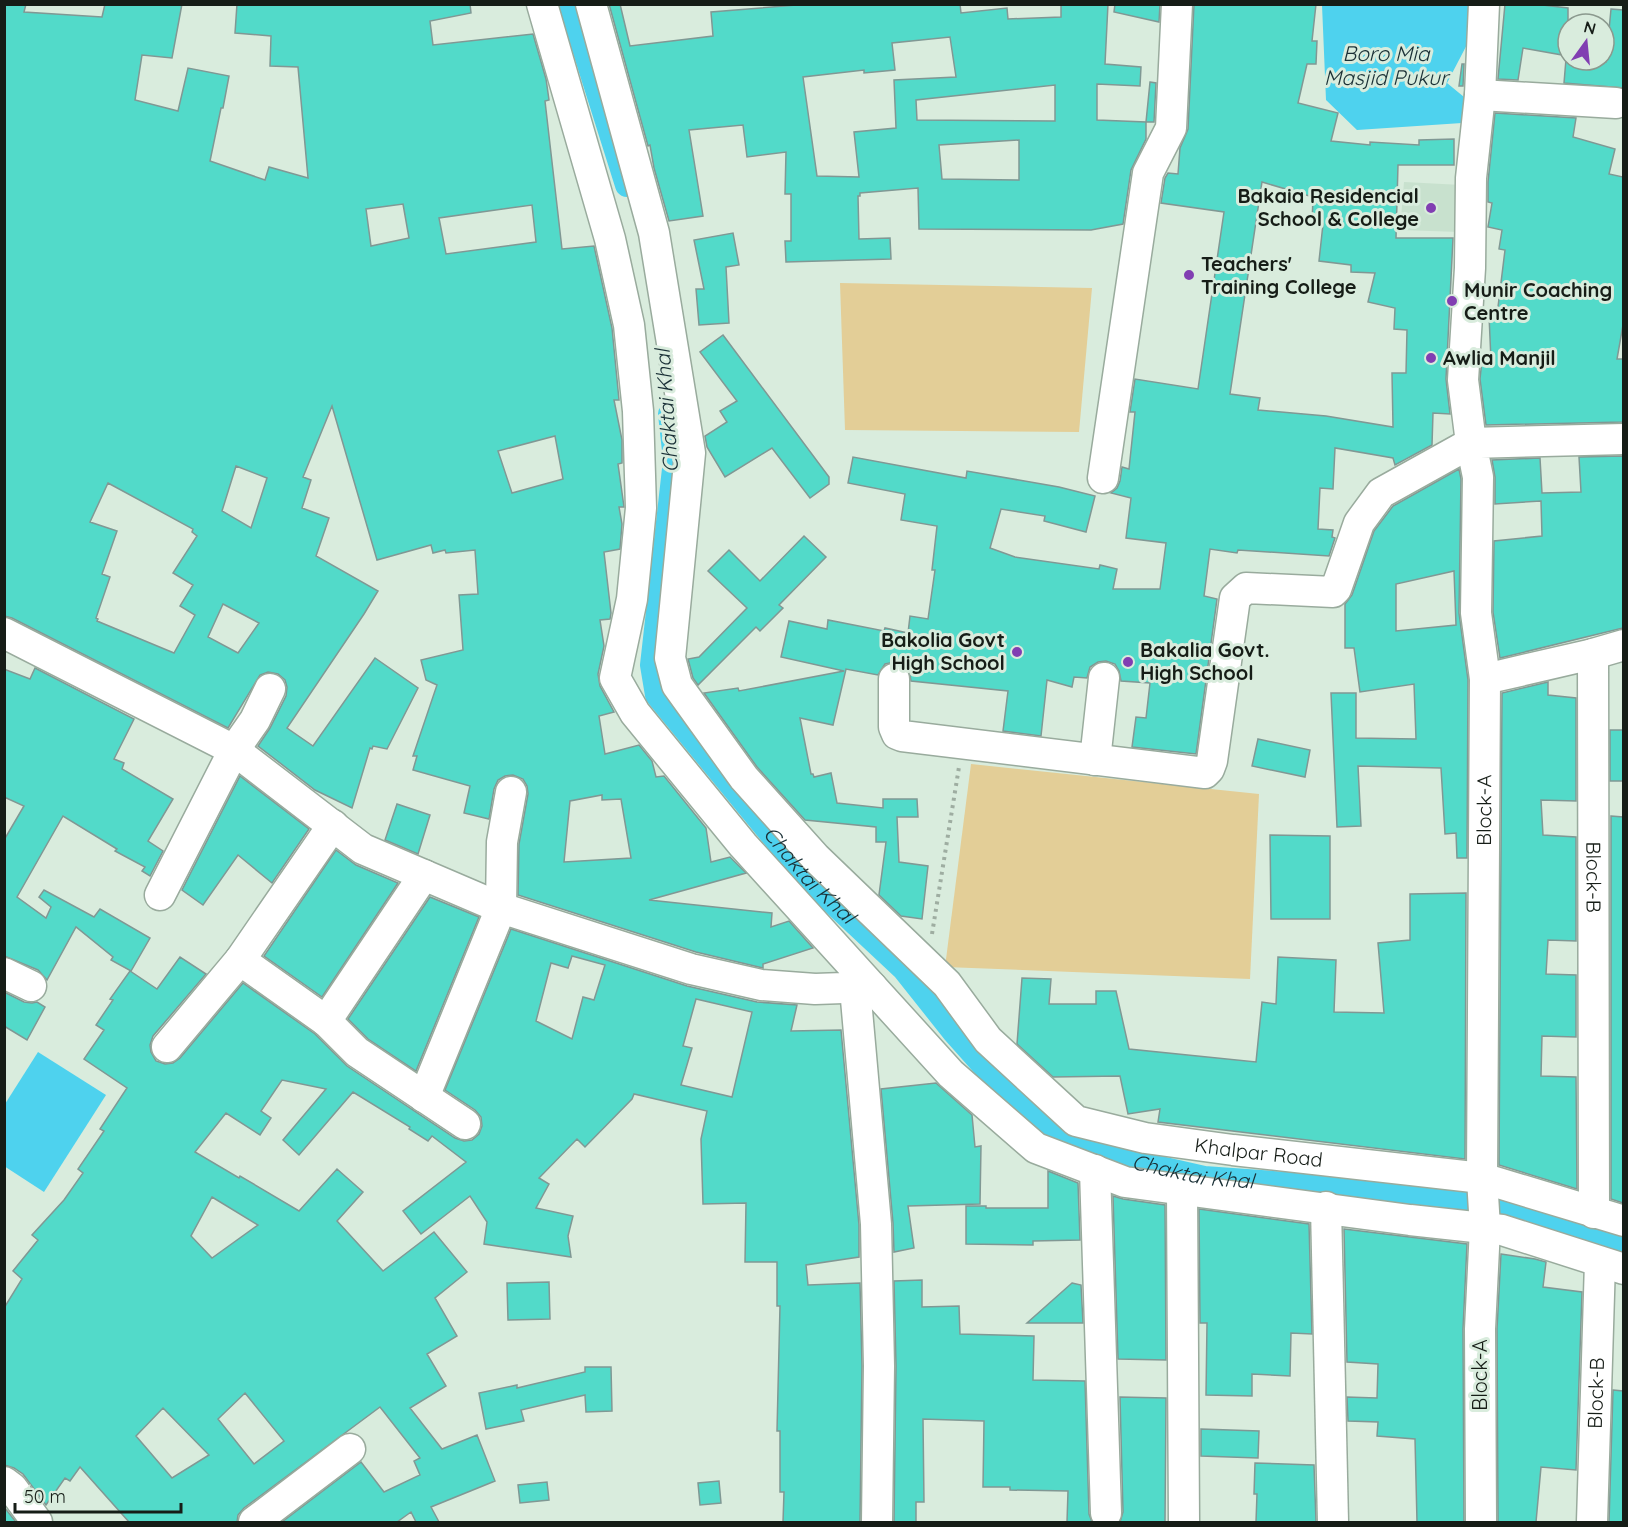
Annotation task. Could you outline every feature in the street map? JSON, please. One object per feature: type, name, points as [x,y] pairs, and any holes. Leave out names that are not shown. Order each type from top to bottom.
[{"type":"street","points":[[542,4],[610,239],[629,326],[638,411],[641,508],[632,599],[615,678],[635,713],[864,987],[951,1074],[1036,1148],[1125,1182],[1502,1230],[1612,1266]]},
{"type":"street","name":"Khalpar Road","points":[[591,4],[654,233],[690,453],[670,658],[677,685],[744,778],[816,858],[937,974],[988,1040],[1076,1121],[1145,1138],[1482,1178],[1623,1221]]},
{"type":"street","points":[[1102,478],[1148,173],[1171,128],[1177,4]]},
{"type":"street","name":"Block-A","points":[[1481,1522],[1480,1329],[1485,1228],[1482,1178],[1485,679],[1476,613],[1478,477],[1463,380],[1470,268],[1471,178],[1480,95],[1484,4]]},
{"type":"street","points":[[1480,95],[1616,103]]},
{"type":"street","points":[[894,679],[894,727],[897,734],[902,736],[1205,773],[1212,762],[1235,598],[1240,592],[1246,588],[1333,592],[1359,523],[1381,493],[1471,443],[1623,439]]},
{"type":"street","points":[[4,633],[234,750],[363,849],[501,908],[691,969],[761,986],[864,987]]},
{"type":"street","points":[[1485,679],[1623,645]]},
{"type":"street","name":"Block-B","points":[[1593,654],[1594,1213]]},
{"type":"street","points":[[1095,760],[1104,678]]},
{"type":"street","points":[[160,895],[234,750],[255,720],[270,689]]},
{"type":"street","points":[[424,1097],[501,908],[502,842],[512,792]]},
{"type":"street","points":[[167,1047],[240,960],[333,825]]},
{"type":"street","points":[[326,1021],[424,875]]},
{"type":"street","points":[[240,960],[326,1021],[357,1052],[465,1124]]},
{"type":"street","points":[[4,972],[31,986]]},
{"type":"street","points":[[864,987],[876,1224],[879,1366],[877,1522]]},
{"type":"street","points":[[1095,1170],[1106,1513]]},
{"type":"street","points":[[1182,1190],[1184,1522]]},
{"type":"street","points":[[1326,1208],[1333,1522]]},
{"type":"street","name":"Block-B","points":[[1592,1522],[1612,1266]]},
{"type":"street","points":[[254,1522],[350,1449]]},
{"type":"street","points":[[4,1482],[12,1488],[37,1522]]},
{"type":"path","points":[[937,974],[962,744]]},
{"type":"shaded area","name":"Bakaia Residencial School & College","points":[[1404,182],[1462,185],[1460,232],[1400,230]]},
{"type":"shaded area","points":[[840,283],[1092,288],[1079,432],[845,430]]},
{"type":"shaded area","points":[[971,764],[1259,794],[1250,979],[945,967]]},
{"type":"water","name":"Boro Mia Masjid Pukur","points":[[1322,5],[1472,5],[1472,35],[1447,83],[1464,97],[1462,123],[1357,130],[1326,100]]},
{"type":"water","points":[[38,1052],[106,1095],[44,1192],[4,1166],[5,1104]]},
{"type":"building","points":[[4,4],[26,4],[24,12],[102,17],[105,4],[182,4],[172,58],[142,55],[135,100],[178,111],[188,68],[229,76],[210,161],[265,180],[269,167],[308,178],[298,67],[270,66],[271,36],[235,33],[237,4],[470,4],[471,13],[430,21],[433,45],[533,34],[546,79],[549,100],[545,101],[562,249],[594,246],[612,328],[619,400],[614,400],[622,440],[622,463],[618,464],[624,507],[619,507],[622,524],[620,549],[604,552],[611,613],[610,619],[600,620],[604,646],[598,674],[600,686],[614,712],[599,716],[605,754],[639,745],[652,761],[656,777],[664,776],[706,828],[711,862],[730,857],[746,873],[649,900],[772,913],[771,927],[789,921],[813,948],[763,964],[763,968],[696,952],[518,895],[519,844],[528,794],[523,779],[513,775],[498,780],[494,789],[489,819],[464,813],[470,786],[413,770],[417,756],[413,756],[437,685],[426,680],[421,660],[463,650],[459,595],[478,594],[475,550],[446,553],[445,550],[433,553],[431,545],[377,560],[332,406],[303,477],[311,480],[302,508],[329,518],[316,556],[378,591],[287,728],[313,746],[375,658],[418,688],[387,749],[373,746],[372,749],[370,748],[352,808],[315,790],[258,746],[286,696],[285,680],[278,674],[268,672],[260,675],[228,728],[4,616]],"holes":[[[403,204],[409,238],[371,246],[366,209]],[[532,205],[536,242],[446,254],[439,218]],[[555,436],[563,479],[512,493],[498,451]],[[236,466],[267,478],[251,528],[222,511]],[[108,483],[193,529],[192,532],[197,536],[173,573],[193,585],[180,606],[195,615],[174,653],[97,621],[96,618],[110,577],[102,574],[117,531],[90,522]],[[223,604],[259,623],[238,653],[208,637]],[[602,795],[602,800],[621,799],[631,858],[564,862],[570,801]]]},
{"type":"building","points":[[609,4],[620,4],[630,46],[713,36],[711,12],[809,4],[960,4],[961,13],[1007,8],[1008,19],[1061,17],[1061,4],[1108,4],[1105,64],[1141,67],[1140,86],[1097,84],[1097,120],[1146,122],[1146,139],[1131,170],[1123,224],[1091,230],[919,229],[918,188],[860,193],[858,196],[859,239],[890,238],[891,259],[786,262],[785,241],[791,241],[791,194],[785,194],[786,152],[747,157],[743,125],[689,130],[703,216],[669,221],[650,145],[648,146]],"holes":[[[950,37],[956,77],[894,80],[896,128],[854,132],[859,177],[817,176],[803,77],[864,70],[864,73],[895,70],[892,43]],[[1055,85],[1055,121],[917,120],[916,100]],[[1019,140],[1019,180],[942,179],[939,145]]]},
{"type":"building","points":[[1115,4],[1160,4],[1159,22],[1114,12]]},
{"type":"building","points":[[1194,4],[1316,4],[1312,41],[1317,41],[1316,64],[1307,64],[1298,103],[1338,113],[1331,141],[1370,145],[1370,142],[1419,145],[1419,140],[1454,139],[1454,165],[1398,165],[1396,238],[1453,238],[1446,379],[1450,414],[1433,413],[1432,445],[1395,465],[1393,458],[1335,448],[1333,489],[1320,488],[1318,529],[1333,530],[1332,537],[1335,538],[1329,556],[1238,550],[1237,553],[1210,549],[1204,596],[1217,599],[1196,754],[1132,747],[1136,717],[1146,718],[1150,683],[1121,681],[1115,664],[1106,661],[1098,662],[1090,667],[1087,678],[1074,677],[1072,687],[1047,680],[1041,736],[1003,731],[1008,691],[911,681],[909,670],[895,662],[885,664],[878,675],[846,669],[833,725],[800,718],[811,774],[814,777],[831,773],[837,803],[883,808],[883,799],[917,799],[918,817],[897,817],[899,862],[928,866],[922,919],[901,916],[879,895],[886,842],[876,842],[876,827],[805,820],[757,767],[704,693],[738,688],[739,691],[844,671],[781,657],[789,621],[827,629],[828,620],[884,631],[885,628],[908,633],[910,616],[928,619],[935,570],[932,570],[937,526],[901,520],[905,494],[848,483],[853,457],[966,478],[967,471],[1059,487],[1095,496],[1086,532],[1044,521],[1045,516],[1001,509],[990,548],[1015,557],[1099,569],[1100,565],[1117,569],[1113,589],[1160,589],[1166,543],[1126,538],[1131,498],[1111,493],[1120,481],[1122,467],[1129,469],[1135,412],[1130,412],[1135,379],[1198,389],[1224,212],[1161,203],[1165,178],[1168,173],[1178,174],[1180,148],[1188,129]],"holes":[[[1262,182],[1313,197],[1312,224],[1323,224],[1319,261],[1351,265],[1351,272],[1375,273],[1368,302],[1395,308],[1394,329],[1407,330],[1406,373],[1392,373],[1393,427],[1326,416],[1258,410],[1260,398],[1230,394]]]},
{"type":"building","points":[[1505,4],[1534,4],[1568,8],[1568,12],[1556,12],[1556,54],[1523,48],[1518,80],[1498,79]]},
{"type":"building","points":[[1611,9],[1623,10],[1623,88],[1564,83],[1565,72],[1616,72],[1616,12],[1611,12]]},
{"type":"building","points":[[1462,64],[1464,64],[1463,86],[1459,86]]},
{"type":"building","points":[[1150,82],[1156,83],[1154,122],[1146,122]]},
{"type":"building","points":[[1495,113],[1576,118],[1573,137],[1615,149],[1609,174],[1623,177],[1623,325],[1617,359],[1623,359],[1623,422],[1486,425],[1480,379],[1482,360],[1491,361],[1489,315],[1497,315],[1505,250],[1499,249],[1502,230],[1488,227],[1492,203],[1488,202],[1488,182]]},
{"type":"building","points":[[733,233],[739,265],[726,267],[729,323],[699,325],[696,289],[704,289],[694,240]]},
{"type":"building","points":[[723,335],[829,477],[829,484],[810,498],[772,448],[725,477],[707,447],[705,436],[727,422],[720,411],[737,401],[700,352]]},
{"type":"building","points":[[1623,456],[1623,628],[1500,658],[1493,612],[1494,541],[1542,536],[1541,501],[1495,504],[1495,477],[1492,460],[1540,458],[1542,493],[1581,492],[1579,457]]},
{"type":"building","points":[[1459,469],[1461,479],[1459,613],[1468,680],[1467,858],[1457,858],[1456,833],[1445,834],[1441,768],[1358,766],[1361,826],[1337,827],[1331,693],[1356,693],[1356,738],[1416,739],[1414,684],[1360,692],[1354,648],[1345,648],[1345,604],[1352,595],[1374,531],[1393,506]],"holes":[[[1454,571],[1456,625],[1396,631],[1396,584]]]},
{"type":"building","points":[[804,536],[826,557],[779,605],[783,608],[760,631],[756,627],[698,685],[693,678],[688,659],[699,657],[747,608],[708,571],[729,550],[760,581]]},
{"type":"building","points":[[35,668],[134,719],[114,759],[124,763],[122,769],[173,799],[148,841],[163,851],[150,876],[142,871],[145,867],[115,851],[117,849],[63,816],[17,897],[46,918],[51,907],[39,897],[44,890],[94,917],[100,909],[150,938],[131,971],[111,960],[113,957],[76,927],[47,980],[38,970],[4,956],[4,840],[24,806],[4,797],[4,669],[30,679]]},
{"type":"building","points":[[1548,682],[1548,695],[1576,698],[1576,801],[1541,800],[1543,835],[1576,837],[1576,941],[1548,940],[1546,974],[1576,975],[1576,1037],[1542,1036],[1541,1076],[1576,1077],[1577,1189],[1499,1165],[1502,693]]},
{"type":"building","points":[[1610,730],[1623,730],[1623,781],[1610,781]]},
{"type":"building","points":[[1258,739],[1310,750],[1305,777],[1252,766]]},
{"type":"building","points":[[240,776],[309,829],[272,883],[238,855],[203,905],[182,890]]},
{"type":"building","points":[[397,804],[430,815],[418,854],[385,840]]},
{"type":"building","points":[[1611,816],[1623,817],[1623,1203],[1611,1199]]},
{"type":"building","points":[[1270,835],[1330,836],[1330,919],[1271,919]]},
{"type":"building","points":[[336,850],[356,865],[398,883],[322,997],[264,956]]},
{"type":"building","points":[[1466,893],[1465,1159],[1158,1122],[1160,1109],[1128,1114],[1120,1076],[1053,1077],[1017,1044],[1022,978],[1051,979],[1049,1004],[1096,1004],[1096,991],[1116,991],[1129,1049],[1256,1062],[1262,1002],[1276,1004],[1278,957],[1336,960],[1334,1012],[1384,1013],[1378,943],[1410,940],[1410,894]]},
{"type":"building","points":[[430,897],[479,917],[416,1071],[368,1039],[348,1019]]},
{"type":"building","points":[[511,929],[687,986],[757,1002],[797,1005],[791,1031],[841,1030],[859,1225],[859,1257],[806,1265],[808,1285],[860,1283],[862,1366],[860,1522],[783,1522],[784,1492],[780,1492],[780,1431],[777,1431],[780,1306],[777,1306],[777,1262],[745,1262],[746,1203],[703,1204],[701,1139],[707,1111],[634,1094],[632,1099],[585,1147],[577,1139],[539,1178],[549,1184],[536,1208],[573,1216],[568,1236],[571,1257],[484,1244],[487,1222],[470,1196],[421,1234],[403,1211],[466,1162],[432,1136],[428,1141],[409,1129],[410,1127],[353,1092],[299,1155],[283,1140],[326,1089],[282,1080],[261,1111],[271,1118],[260,1135],[226,1113],[195,1152],[299,1211],[337,1169],[363,1192],[337,1221],[383,1271],[434,1232],[467,1272],[435,1298],[457,1336],[427,1354],[446,1386],[410,1408],[442,1449],[477,1435],[495,1481],[431,1507],[439,1522],[416,1522],[411,1512],[397,1522],[282,1522],[361,1462],[384,1492],[420,1475],[414,1461],[420,1458],[380,1407],[244,1508],[238,1515],[237,1522],[129,1522],[80,1467],[70,1481],[65,1478],[46,1505],[23,1474],[4,1465],[4,1308],[22,1279],[13,1271],[38,1240],[32,1235],[64,1200],[83,1173],[78,1169],[104,1131],[100,1129],[127,1088],[84,1059],[104,1030],[96,1025],[113,1000],[110,999],[130,971],[157,989],[180,957],[206,974],[153,1036],[150,1045],[156,1061],[165,1064],[173,1063],[180,1058],[243,983],[315,1034],[347,1066],[455,1138],[464,1141],[472,1140],[479,1134],[482,1126],[481,1117],[475,1110],[445,1090]],"holes":[[[572,956],[605,965],[594,1000],[583,997],[572,1039],[536,1021],[551,963],[568,968]],[[696,999],[752,1012],[732,1097],[681,1085],[692,1048],[683,1046]],[[212,1197],[258,1225],[212,1258],[191,1236]],[[245,1393],[284,1441],[254,1464],[218,1419]],[[163,1408],[209,1455],[172,1478],[136,1436]]]},
{"type":"building","points":[[4,992],[24,1002],[37,1002],[45,1007],[27,1040],[4,1026]]},
{"type":"building","points":[[936,1083],[972,1115],[975,1147],[981,1146],[980,1204],[908,1206],[914,1248],[894,1252],[881,1089]]},
{"type":"building","points":[[1048,1171],[1078,1183],[1080,1240],[1033,1241],[1033,1245],[966,1244],[966,1206],[1048,1208]]},
{"type":"building","points":[[1113,1196],[1165,1205],[1166,1360],[1118,1359]]},
{"type":"building","points":[[1199,1209],[1309,1224],[1312,1334],[1291,1333],[1290,1376],[1252,1374],[1252,1396],[1206,1395],[1207,1323],[1200,1323]]},
{"type":"building","points":[[1344,1229],[1467,1244],[1463,1329],[1464,1522],[1417,1522],[1415,1439],[1377,1436],[1378,1422],[1348,1421],[1347,1397],[1377,1398],[1378,1364],[1347,1362]]},
{"type":"building","points":[[1501,1254],[1546,1262],[1543,1287],[1582,1292],[1576,1470],[1541,1467],[1536,1522],[1498,1522],[1497,1329]]},
{"type":"building","points":[[922,1280],[922,1307],[959,1306],[960,1334],[1034,1336],[1033,1380],[1085,1381],[1089,1514],[1092,1522],[1067,1522],[1068,1491],[983,1487],[984,1421],[923,1419],[924,1502],[916,1502],[916,1522],[894,1522],[896,1366],[894,1281]]},
{"type":"building","points":[[549,1282],[550,1319],[508,1320],[507,1283]]},
{"type":"building","points":[[1072,1283],[1081,1285],[1083,1323],[1027,1323]]},
{"type":"building","points":[[585,1367],[611,1367],[612,1411],[586,1412],[585,1395],[521,1410],[524,1421],[486,1429],[479,1393],[517,1385],[517,1388],[585,1372]]},
{"type":"building","points":[[1613,1390],[1623,1391],[1623,1522],[1609,1522]]},
{"type":"building","points":[[1120,1397],[1166,1398],[1165,1522],[1120,1522],[1123,1512]]},
{"type":"building","points":[[1201,1429],[1259,1431],[1258,1458],[1201,1456]]},
{"type":"building","points":[[1255,1463],[1314,1465],[1316,1522],[1256,1522]]},
{"type":"building","points":[[719,1481],[721,1503],[700,1505],[698,1483]]},
{"type":"building","points":[[547,1482],[549,1500],[520,1503],[518,1485]]},
{"type":"building","points":[[4,1507],[16,1522],[4,1522]]},
{"type":"waterway","name":"Chaktai Khal","points":[[570,4],[627,185]]},
{"type":"waterway","name":"Chaktai Khal","points":[[670,414],[675,460],[652,665],[657,695],[810,881],[904,969],[954,1032],[1018,1104],[1068,1147],[1204,1178],[1442,1195],[1624,1242]]},
{"type":"place","name":"Bakaia Residencial School & College","points":[[1431,208]]},
{"type":"place","name":"Teachers' Training College","points":[[1189,275]]},
{"type":"place","name":"Munir Coaching Centre","points":[[1452,301]]},
{"type":"place","name":"Awlia Manjil","points":[[1431,358]]},
{"type":"place","name":"Bakolia Govt High School","points":[[1017,652]]},
{"type":"place","name":"Bakalia Govt. High School","points":[[1128,662]]}]
